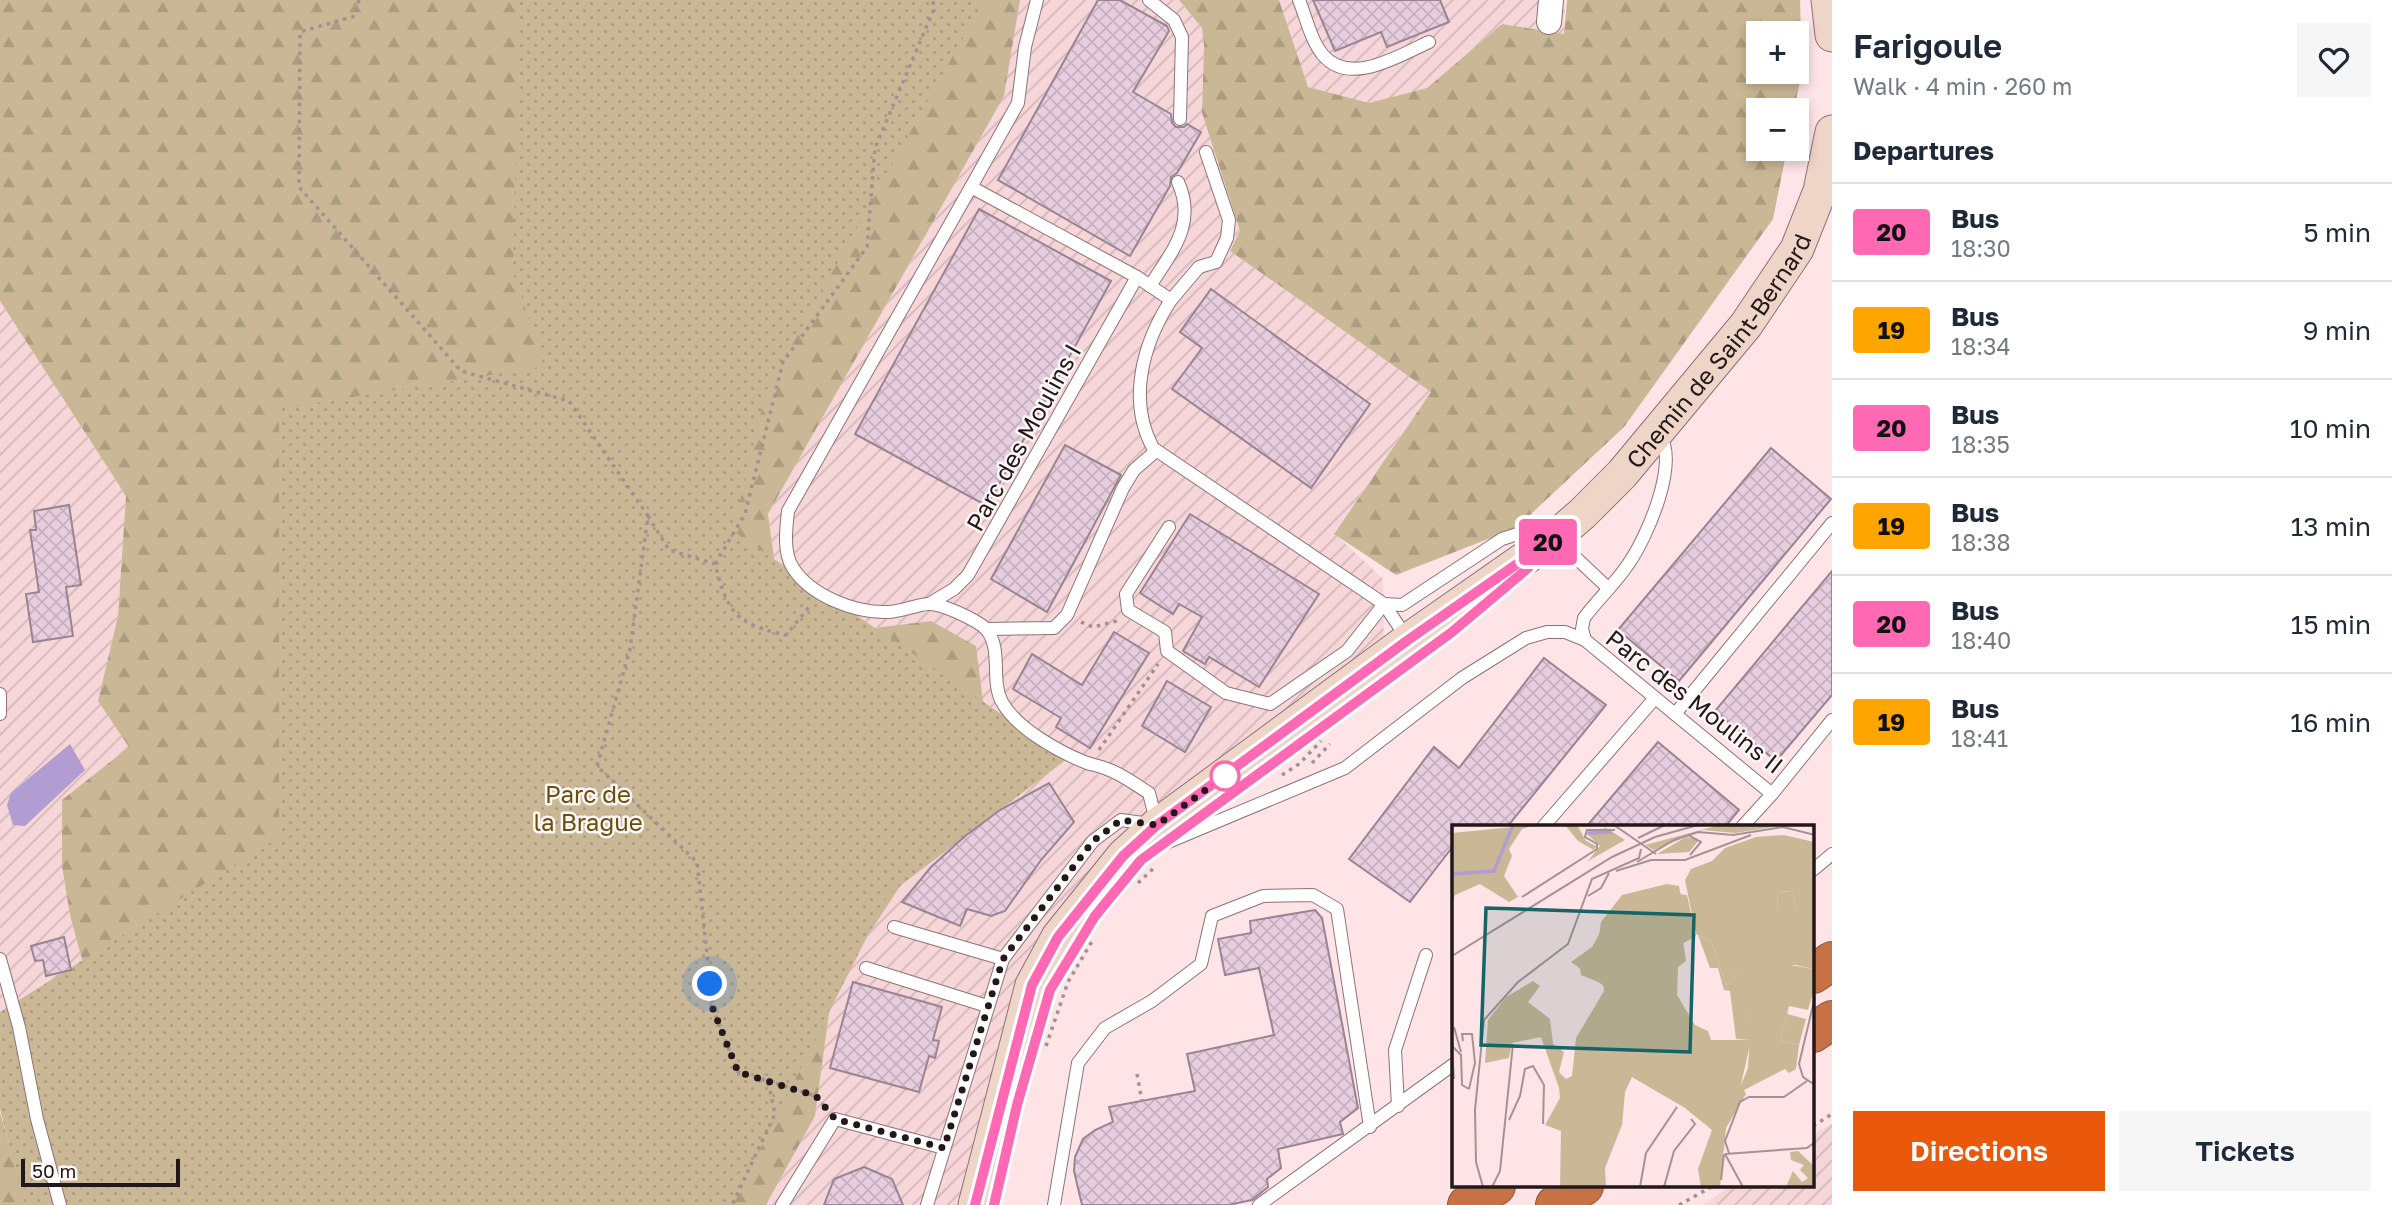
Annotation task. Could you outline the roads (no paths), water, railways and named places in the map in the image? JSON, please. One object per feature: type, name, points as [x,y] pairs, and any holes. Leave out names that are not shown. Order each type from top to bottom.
[{"type":"highway","points":[[1814,973],[1832,961]]},
{"type":"highway","points":[[1814,1032],[1832,1020]]},
{"type":"highway","points":[[1467,1205],[1493,1188]]},
{"type":"highway","points":[[1555,1205],[1581,1188]]},
{"type":"main road","points":[[1828,0],[1832,35]]},
{"type":"main road","name":"Chemin de Saint-Bernard","points":[[994,1205],[1017,1105],[1050,990],[1095,916],[1141,860],[1169,834],[1405,655],[1452,632],[1528,568],[1564,547],[1582,514],[1622,474],[1746,326],[1797,249],[1820,191],[1832,132]]},
{"type":"main road","name":"Chemin de Saint-Bernard","points":[[975,1205],[1032,985],[1058,937],[1123,856],[1169,834]]},
{"type":"lane","points":[[1037,0],[1025,47],[1018,103],[788,511],[785,535],[792,567],[820,594],[841,603],[887,612],[929,604],[958,612],[986,629],[1054,628],[1067,615],[1123,488],[1135,470],[1156,451]]},
{"type":"lane","points":[[1149,0],[1174,20],[1182,37],[1180,119]]},
{"type":"lane","points":[[1299,0],[1317,46],[1331,63],[1343,68],[1369,68],[1429,43]]},
{"type":"lane","points":[[1206,152],[1229,220],[1227,238],[1216,262],[1199,267],[1171,300],[1158,320],[1147,348],[1139,401],[1145,433],[1156,451],[1384,604],[1402,605],[1502,539],[1582,514]]},
{"type":"lane","points":[[1150,286],[1183,231],[1186,216],[1185,197],[1178,182]]},
{"type":"lane","points":[[971,187],[1137,277],[1171,300]]},
{"type":"lane","name":"Parc des Moulins I","points":[[929,604],[954,589],[968,575],[1137,277]]},
{"type":"lane","name":"Parc des Moulins II","points":[[1585,640],[1582,629],[1584,618],[1629,564],[1642,543],[1661,490],[1665,472],[1665,442],[1657,431]]},
{"type":"lane","points":[[1675,714],[1832,523]]},
{"type":"lane","points":[[1169,527],[1126,594],[1128,610],[1165,632],[1167,651],[1226,693],[1270,704],[1347,651],[1384,604]]},
{"type":"lane","points":[[1564,547],[1608,588]]},
{"type":"lane","points":[[1384,604],[1405,655]]},
{"type":"lane","points":[[986,629],[993,645],[999,697],[1006,710],[1059,751],[1108,769],[1149,793],[1169,834]]},
{"type":"lane","name":"Parc des Moulins II","points":[[1169,834],[1346,768],[1462,678],[1526,638],[1547,632],[1565,632],[1585,640],[1772,794],[1832,720]]},
{"type":"lane","points":[[0,694],[0,714]]},
{"type":"lane","points":[[1545,825],[1655,698]]},
{"type":"lane","points":[[1744,825],[1772,794]]},
{"type":"lane","points":[[926,1205],[1003,959],[1093,841],[1121,820],[1169,834]]},
{"type":"lane","points":[[1814,869],[1832,854]]},
{"type":"lane","points":[[1054,1205],[1078,1063],[1105,1028],[1152,1001],[1201,964],[1212,916],[1263,897],[1313,895],[1337,909],[1370,1127]]},
{"type":"lane","points":[[894,927],[1003,959]]},
{"type":"lane","points":[[1398,1106],[1395,1050],[1426,955]]},
{"type":"lane","points":[[0,959],[19,1027],[37,1119],[60,1205]]},
{"type":"lane","points":[[866,968],[987,1006]]},
{"type":"lane","points":[[1259,1205],[1452,1066]]},
{"type":"lane","points":[[782,1205],[835,1119],[944,1148]]},
{"type":"park label","name":"Parc de la Brague","points":[[588,807]]}]
